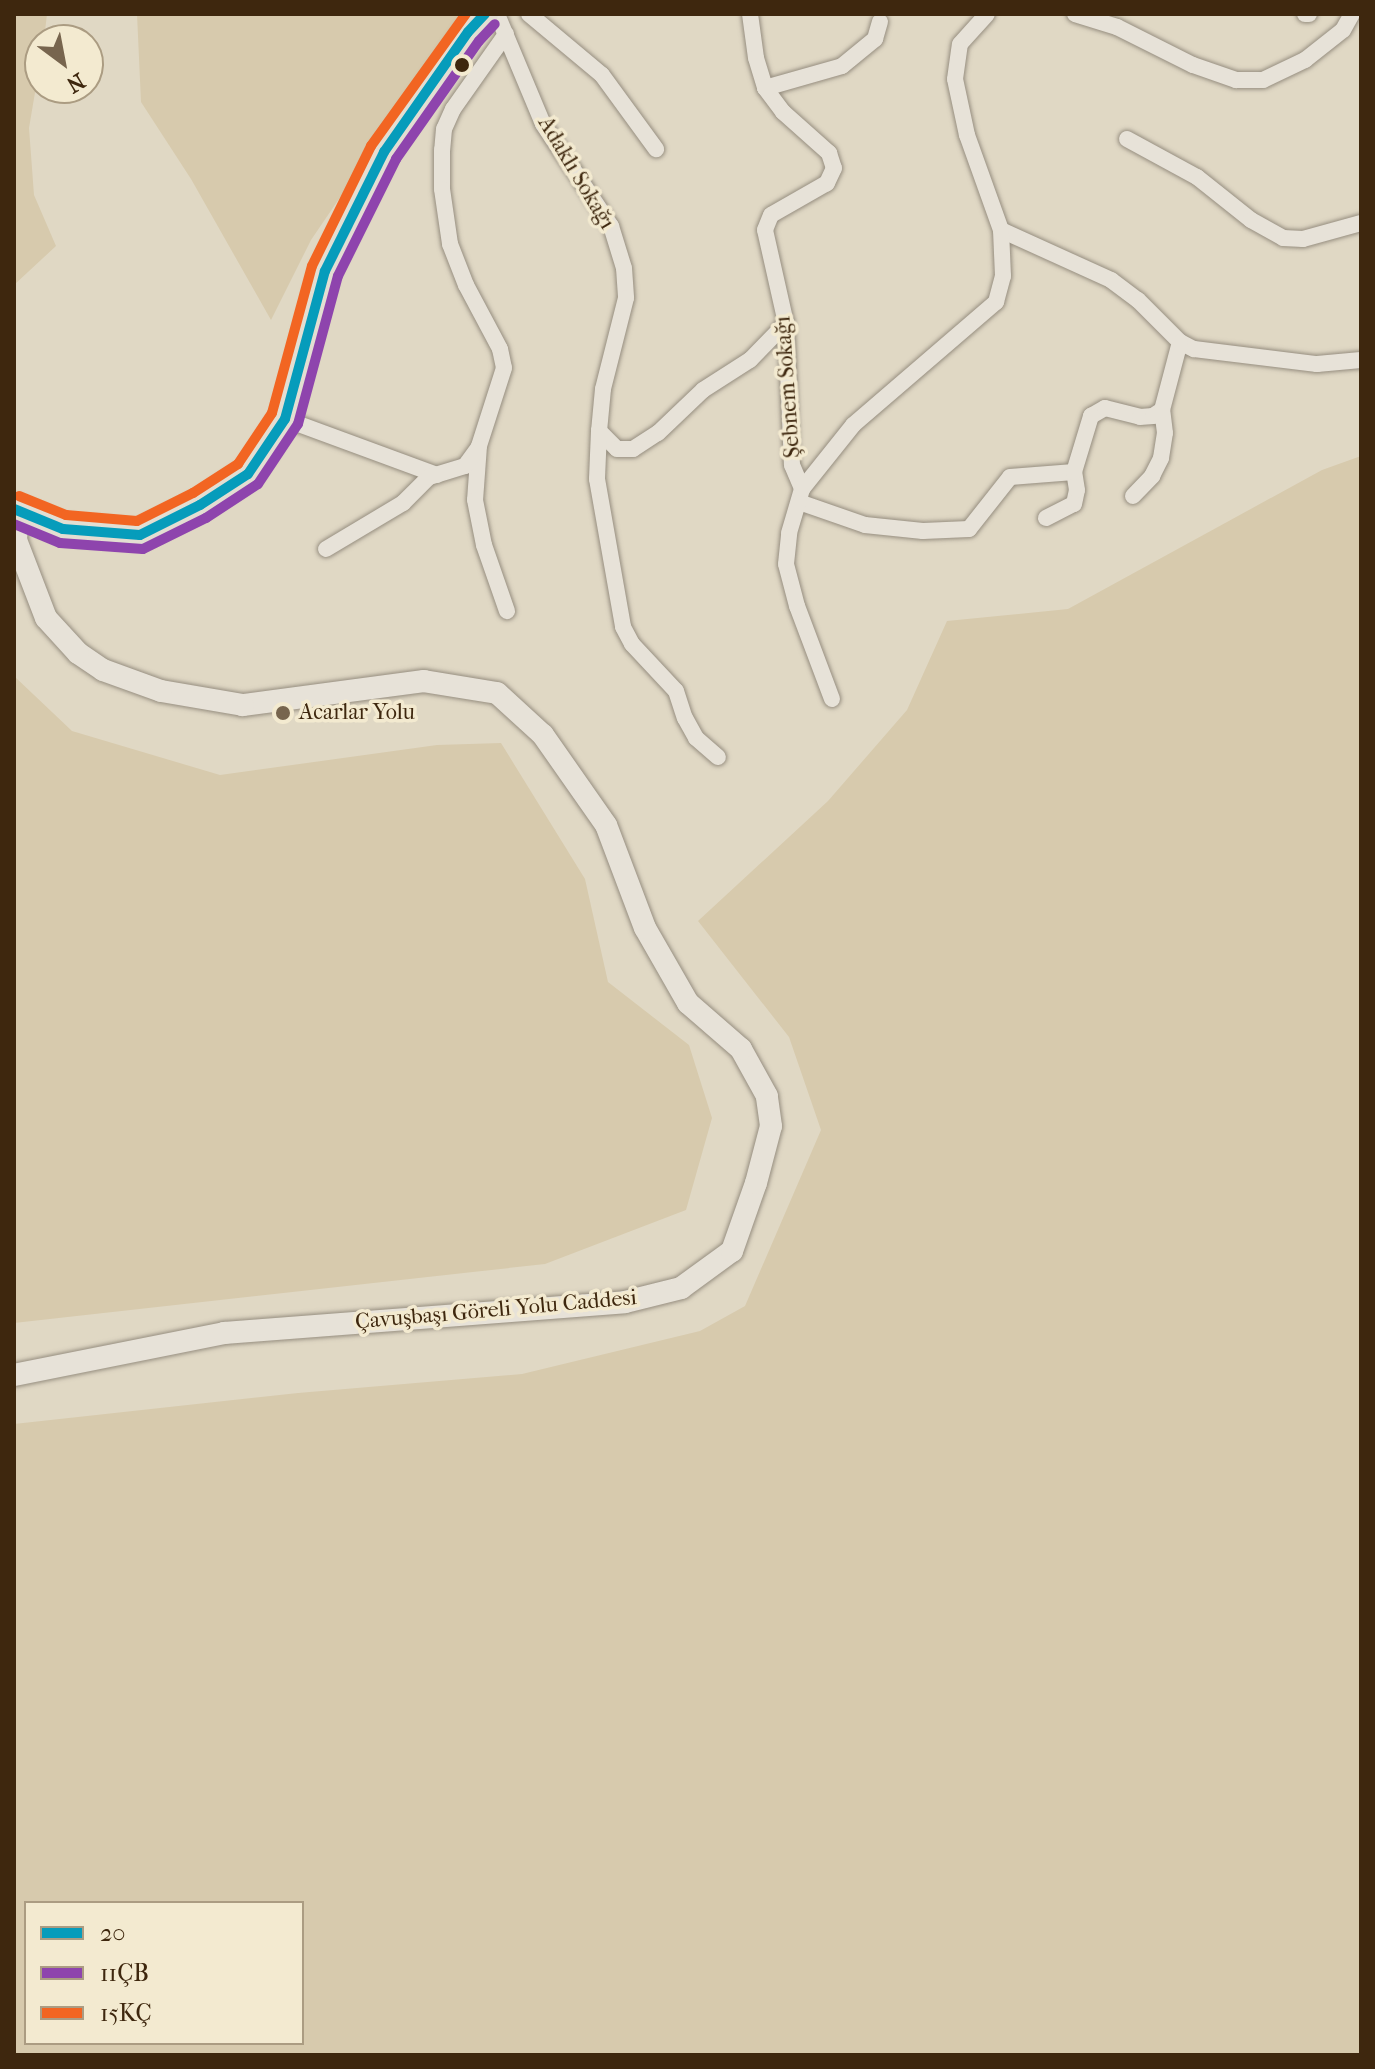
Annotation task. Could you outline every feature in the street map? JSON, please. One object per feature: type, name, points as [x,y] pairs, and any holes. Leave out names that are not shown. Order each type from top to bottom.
[{"type":"main road","points":[[16,510],[63,529],[140,535],[200,505],[248,474],[285,419],[325,271],[384,152],[468,32],[485,14]]},
{"type":"main road","name":"Çavuşbaşı Göreli Yolu Caddesi","points":[[14,1375],[224,1333],[625,1302],[681,1288],[732,1251],[756,1183],[771,1126],[767,1096],[741,1049],[688,1003],[645,928],[606,825],[543,735],[497,693],[424,681],[243,705],[161,691],[103,670],[78,653],[46,618],[16,540],[16,510]]},
{"type":"street","name":"Adaklı Sokağı","points":[[497,14],[543,124],[611,226],[624,268],[626,298],[603,389],[597,479],[623,627],[632,644],[676,691],[696,738],[718,757]]},
{"type":"street","points":[[529,14],[602,75],[656,149]]},
{"type":"street","name":"Şebnem Sokağı","points":[[750,14],[756,58],[765,88],[783,112],[829,153],[834,168],[827,183],[771,215],[765,230],[786,323],[792,465],[800,496]]},
{"type":"street","points":[[1075,14],[1117,27],[1193,65],[1236,80],[1263,80],[1305,60],[1343,30],[1352,14]]},
{"type":"street","points":[[832,699],[797,606],[786,564],[789,533],[800,496],[853,425],[996,302],[1003,276],[1001,230],[967,135],[955,79],[960,44],[982,15]]},
{"type":"street","points":[[765,88],[842,66],[875,39],[880,22]]},
{"type":"street","points":[[506,34],[453,109],[444,129],[442,189],[450,244],[466,285],[500,349],[504,368],[479,446],[475,500],[484,545],[507,611]]},
{"type":"street","points":[[1127,139],[1197,177],[1251,220],[1283,238],[1303,239],[1361,223]]},
{"type":"street","points":[[1001,230],[1111,280],[1138,300],[1180,342],[1194,349],[1317,364],[1361,360]]},
{"type":"street","points":[[599,431],[617,449],[633,449],[658,433],[703,390],[750,360],[786,323]]},
{"type":"street","points":[[1133,496],[1152,476],[1161,458],[1165,433],[1162,410],[1180,342]]},
{"type":"street","points":[[1046,518],[1074,504],[1077,490],[1074,472],[1091,416],[1105,408],[1140,417],[1153,416],[1162,410]]},
{"type":"street","points":[[285,419],[437,475]]},
{"type":"street","points":[[326,549],[403,503],[429,477],[465,466],[479,446]]},
{"type":"street","points":[[800,496],[865,525],[923,531],[969,529],[1010,477],[1074,472]]},
{"type":"shaded area","points":[[14,14],[47,14],[46,24],[24,24],[24,104],[33,104],[29,128],[34,195],[56,246],[14,285]]},
{"type":"shaded area","points":[[137,14],[481,14],[409,96],[311,240],[271,320],[191,179],[141,102]]},
{"type":"shaded area","points":[[1361,456],[1361,2055],[14,2055],[14,1424],[298,1393],[522,1374],[700,1331],[745,1306],[821,1130],[789,1037],[698,921],[828,801],[907,710],[947,621],[1068,609],[1322,470]]},
{"type":"shaded area","points":[[14,676],[72,731],[220,775],[437,745],[501,743],[585,879],[608,982],[689,1045],[712,1118],[686,1210],[545,1264],[14,1323]]},
{"type":"transit line","name":"15KÇ","points":[[19,496],[66,515],[137,521],[193,493],[238,464],[272,413],[312,266],[371,146],[466,14]]},
{"type":"transit line","name":"20","points":[[14,509],[63,529],[140,535],[200,505],[248,474],[285,419],[325,271],[384,152],[468,32],[485,14]]},
{"type":"transit line","name":"11ÇB","points":[[14,524],[60,543],[143,549],[206,518],[258,484],[298,424],[338,276],[396,159],[479,41],[495,24]]},
{"type":"place","name":"Acarlar Yolu","points":[[283,713]]}]
